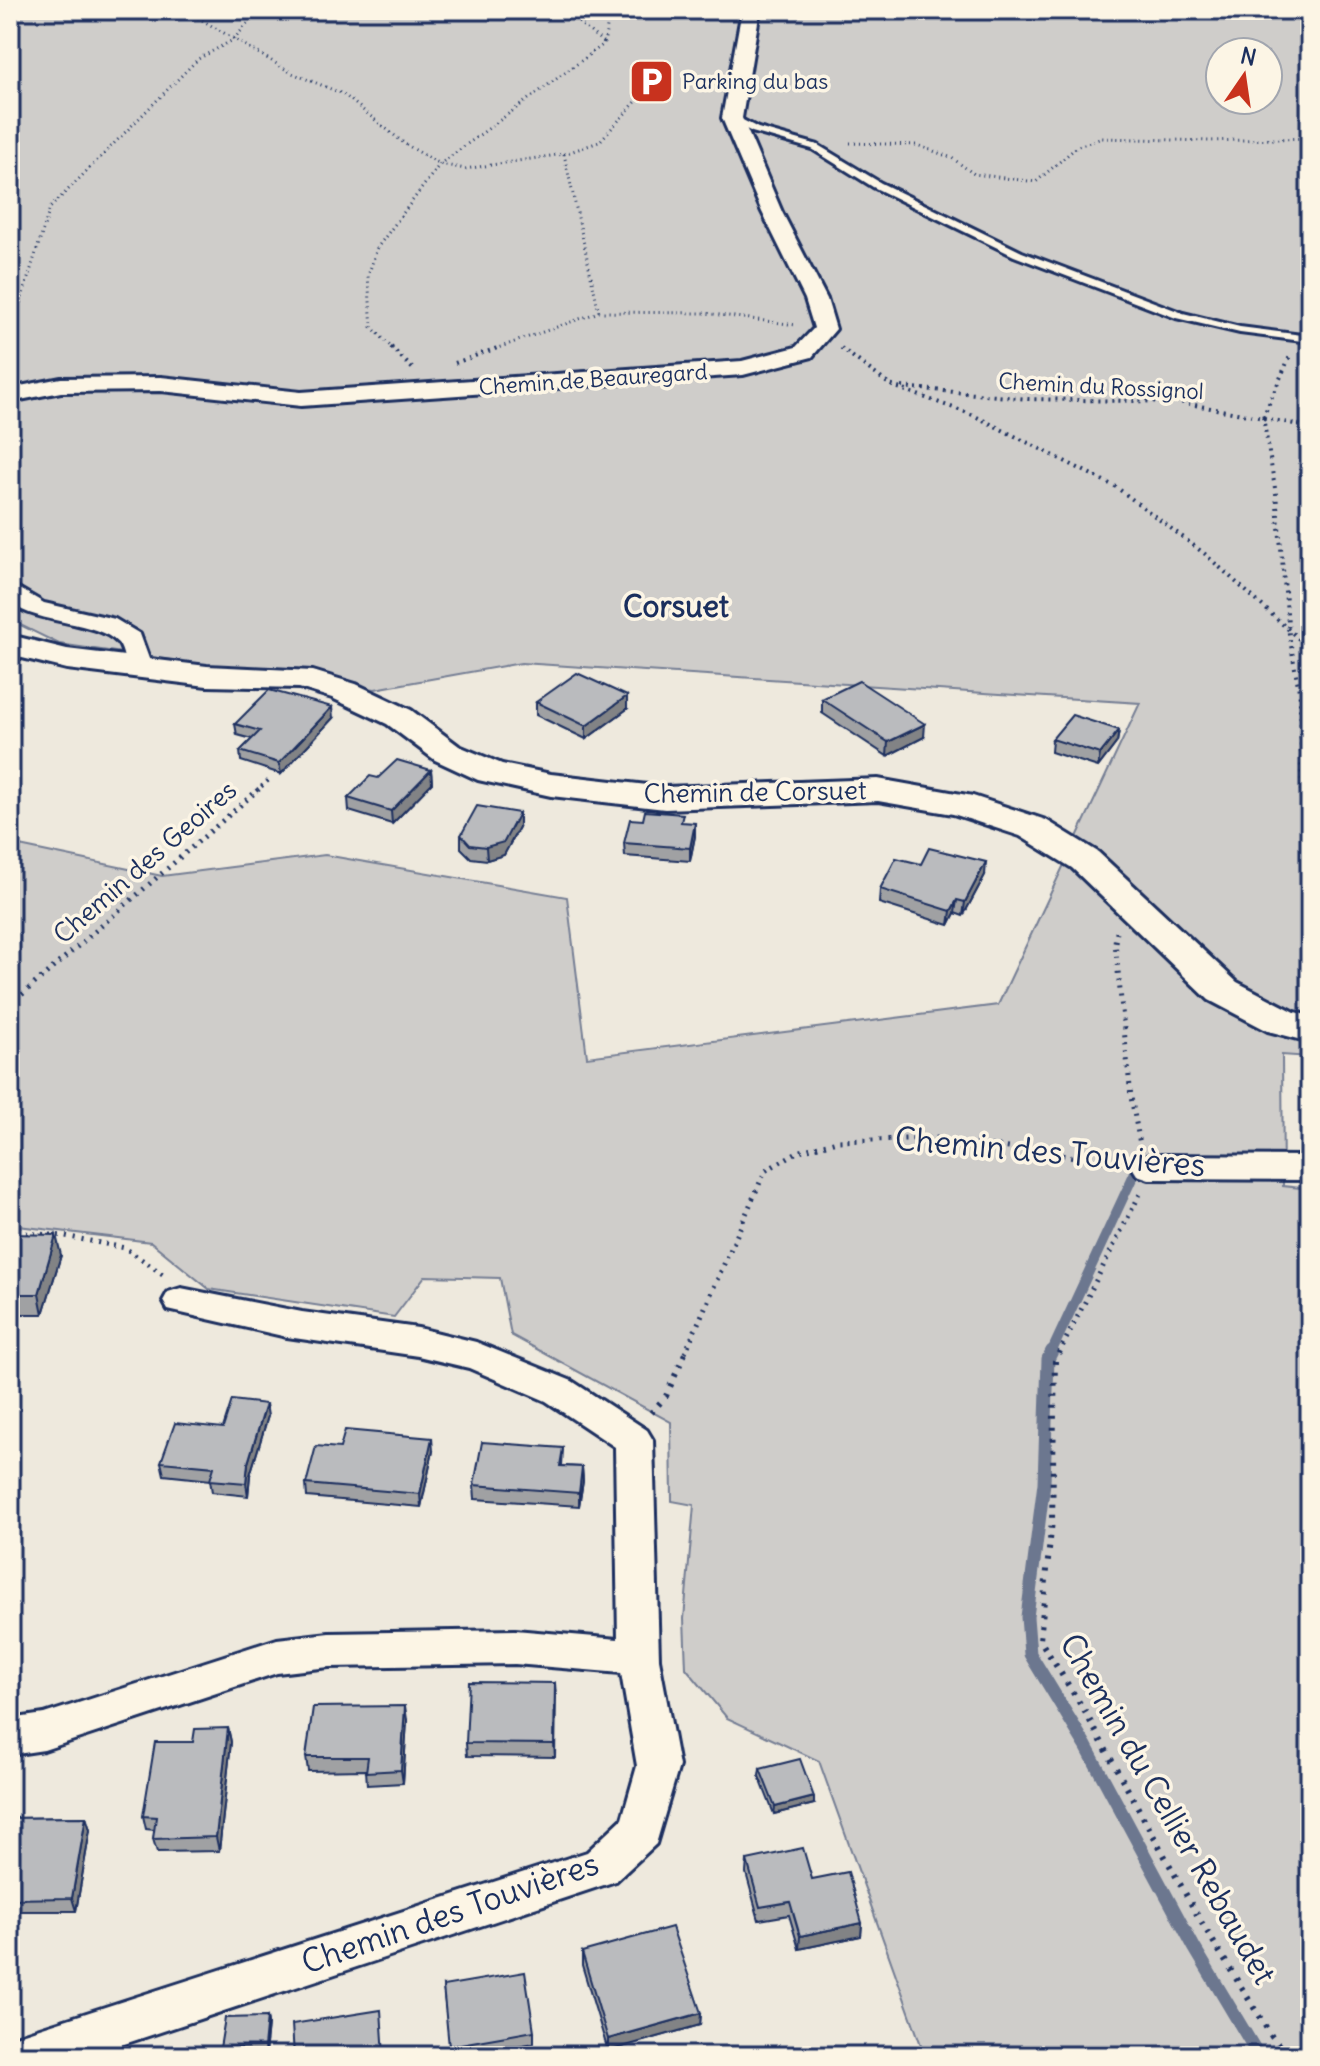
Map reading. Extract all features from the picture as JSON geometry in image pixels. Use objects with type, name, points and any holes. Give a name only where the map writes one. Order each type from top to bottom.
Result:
[{"type":"street","points":[[751,10],[732,118],[772,212],[816,299],[825,329]]},
{"type":"street","name":"Chemin de Beauregard","points":[[10,395],[61,385],[161,384],[301,399],[743,368],[804,352],[825,329]]},
{"type":"street","points":[[10,591],[35,609],[106,625],[131,640],[139,667]]},
{"type":"street","name":"Chemin de Corsuet","points":[[10,645],[67,659],[221,677],[301,678],[344,691],[399,717],[447,753],[491,772],[551,785],[665,798],[878,790],[960,804],[1033,828],[1085,860],[1223,991],[1282,1022],[1310,1029]]},
{"type":"street","name":"Chemin des Touvières","points":[[1149,1167],[1310,1168]]},
{"type":"street","points":[[181,1301],[303,1326],[420,1342],[469,1354],[531,1377],[598,1413],[634,1440]]},
{"type":"street","name":"Chemin des Touvières","points":[[21,2056],[601,1867],[641,1830],[658,1766],[639,1659],[634,1440]]},
{"type":"street","points":[[10,1737],[44,1732],[217,1673],[277,1656],[316,1651],[395,1646],[515,1647],[594,1652],[639,1659]]},
{"type":"lane","points":[[732,118],[755,130],[815,147],[877,185],[1033,260],[1180,316],[1240,330],[1304,338]]},
{"type":"path","points":[[185,10],[292,73],[343,94],[405,144],[440,164],[465,169],[564,154],[599,142],[655,81]]},
{"type":"path","points":[[10,336],[50,208],[198,59],[233,40],[260,10]]},
{"type":"path","points":[[563,10],[604,44]]},
{"type":"path","points":[[380,395],[419,375],[372,327],[368,276],[377,248],[440,164],[604,44],[610,10]]},
{"type":"path","points":[[794,141],[917,145],[952,158],[974,174],[1036,182],[1078,146],[1102,138],[1239,141],[1310,138]]},
{"type":"path","points":[[564,154],[599,312]]},
{"type":"path","points":[[449,365],[599,312],[705,313],[825,329],[844,351],[890,385],[973,415],[1116,487],[1205,554],[1310,649]]},
{"type":"path","points":[[1304,338],[1263,417],[1275,466],[1288,626],[1301,705],[1300,810],[1304,890],[1310,927]]},
{"type":"path","name":"Chemin du Rossignol","points":[[890,385],[1028,399],[1179,402],[1310,427]]},
{"type":"path","name":"Chemin des Geoires","points":[[10,1005],[269,780]]},
{"type":"path","points":[[1137,907],[1119,918],[1115,942],[1137,1137],[1149,1167]]},
{"type":"path","name":"Chemin des Touvières","points":[[634,1440],[647,1417],[666,1396],[765,1171],[779,1158],[840,1140],[914,1136],[1149,1167]]},
{"type":"path","name":"Chemin du Cellier Rebaudet","points":[[1149,1167],[1139,1200],[1055,1361],[1052,1520],[1040,1640],[1084,1710],[1200,1920],[1272,2037],[1288,2056]]},
{"type":"path","points":[[10,1232],[65,1236],[125,1248],[168,1278],[181,1301]]},
{"type":"shaded area","points":[[10,10],[1310,10],[1310,1057],[1282,1055],[1283,1186],[1310,1189],[1310,2056],[925,2056],[819,1761],[727,1718],[686,1668],[684,1619],[694,1505],[672,1501],[671,1422],[511,1335],[500,1278],[425,1276],[394,1317],[209,1289],[151,1242],[10,1225],[10,844],[162,876],[325,855],[567,897],[587,1057],[998,1005],[1140,703],[521,663],[375,689],[59,644],[10,620]]},
{"type":"building","points":[[577,673],[627,696],[586,726],[536,702]]},
{"type":"building","points":[[859,681],[925,724],[888,742],[822,699]]},
{"type":"building","points":[[269,690],[332,707],[279,763],[240,751],[260,731],[235,724]]},
{"type":"building","points":[[1072,715],[1119,730],[1100,754],[1052,739]]},
{"type":"building","points":[[397,760],[431,770],[391,811],[348,798],[370,776],[378,778]]},
{"type":"building","points":[[477,806],[519,813],[504,842],[486,847],[470,845],[461,835]]},
{"type":"building","points":[[645,811],[683,814],[681,822],[695,823],[690,848],[624,843],[630,819],[643,820]]},
{"type":"building","points":[[929,848],[986,862],[965,902],[957,900],[951,911],[880,889],[896,858],[921,864]]},
{"type":"building","points":[[10,1234],[56,1235],[39,1294],[10,1294]]},
{"type":"building","points":[[232,1400],[266,1404],[248,1463],[246,1483],[210,1480],[214,1467],[161,1462],[175,1423],[223,1428]]},
{"type":"building","points":[[345,1430],[432,1438],[420,1494],[306,1484],[316,1446],[340,1448]]},
{"type":"building","points":[[482,1442],[563,1448],[560,1466],[582,1467],[579,1493],[474,1485]]},
{"type":"building","points":[[469,1682],[555,1683],[554,1744],[466,1743]]},
{"type":"building","points":[[405,1706],[401,1770],[366,1772],[368,1757],[306,1757],[313,1707]]},
{"type":"building","points":[[228,1728],[216,1837],[153,1839],[156,1817],[143,1816],[155,1742],[193,1742],[195,1729]]},
{"type":"building","points":[[800,1759],[814,1797],[775,1807],[760,1769]]},
{"type":"building","points":[[86,1817],[72,1898],[10,1899],[10,1818]]},
{"type":"building","points":[[803,1848],[812,1879],[848,1872],[862,1923],[800,1936],[790,1902],[760,1907],[747,1860]]},
{"type":"building","points":[[672,1927],[701,2013],[608,2039],[582,1952]]},
{"type":"building","points":[[525,1972],[534,2031],[449,2046],[443,1986]]},
{"type":"building","points":[[381,2010],[384,2056],[294,2056],[292,2024]]},
{"type":"building","points":[[267,2017],[264,2047],[220,2048],[225,2018]]},
{"type":"waterway","points":[[1051,1353],[1136,1170]]},
{"type":"waterway","points":[[1051,1353],[1048,1359],[1044,1483],[1027,1617],[1030,1654],[1086,1746],[1194,1947],[1259,2056]]},
{"type":"place","name":"Parking du bas","points":[[651,81]]},
{"type":"district","name":"Corsuet","points":[[676,607]]}]
